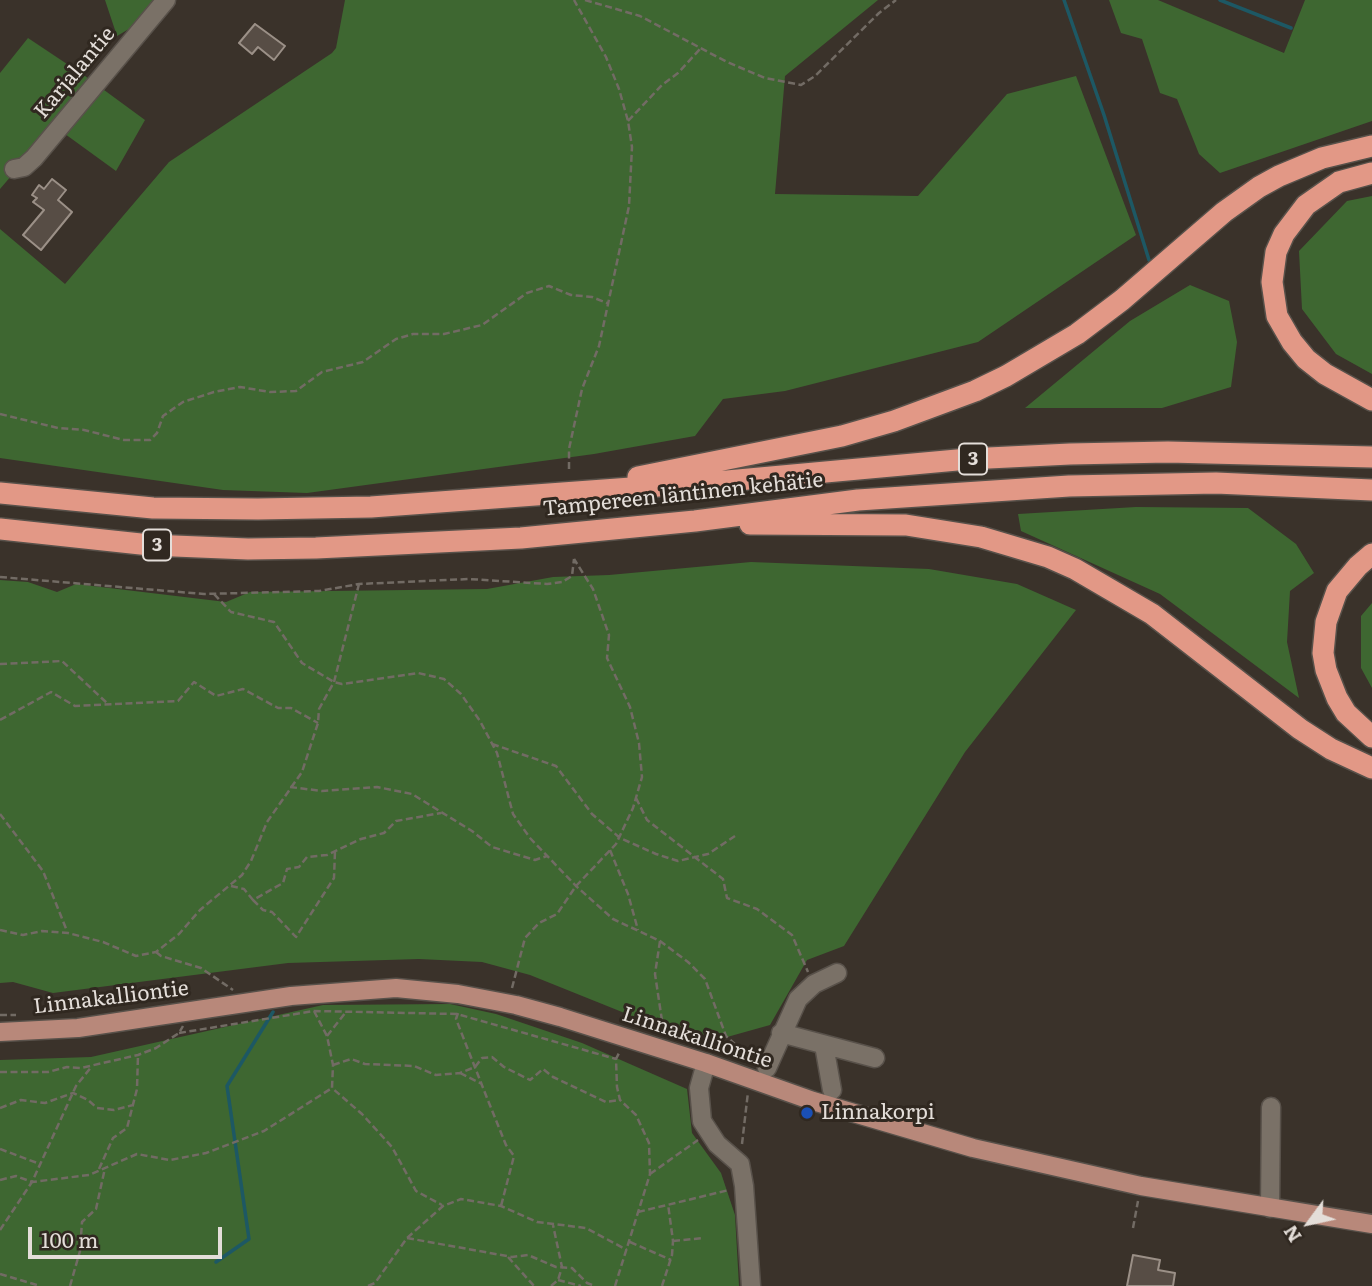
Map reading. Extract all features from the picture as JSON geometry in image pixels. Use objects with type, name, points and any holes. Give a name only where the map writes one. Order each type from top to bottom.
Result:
[{"type":"highway","points":[[576,492],[660,472],[842,436],[894,421],[975,391],[1077,334],[1122,300],[1224,212],[1259,187],[1322,158],[1372,146]]},
{"type":"highway","points":[[1372,173],[1339,182],[1306,205],[1284,234],[1276,252],[1272,282],[1277,316],[1292,342],[1306,359],[1325,374],[1372,400]]},
{"type":"highway","name":"Tampereen läntinen kehätie","points":[[0,493],[153,508],[258,509],[466,502],[968,459],[1070,454],[1168,452],[1372,457]]},
{"type":"highway","name":"Tampereen läntinen kehätie","points":[[0,529],[150,545],[316,548],[521,538],[695,521],[858,500],[1069,486],[1216,483],[1372,490]]},
{"type":"highway","points":[[695,521],[776,525],[906,525],[981,537],[1048,558],[1075,569],[1152,614],[1300,729],[1331,749],[1372,768]]},
{"type":"highway","points":[[1372,554],[1337,591],[1326,622],[1323,653],[1326,670],[1337,698],[1346,713],[1372,737]]},
{"type":"main road","name":"Linnakalliontie","points":[[0,1032],[78,1028],[291,996],[396,988],[458,994],[516,1005],[706,1063],[813,1101],[973,1147],[1116,1181],[1372,1224]]},
{"type":"street","name":"Karjalantie","points":[[14,169],[24,167],[34,158],[166,0]]},
{"type":"street","points":[[762,1066],[798,999],[814,984],[836,972]]},
{"type":"street","points":[[781,1033],[875,1058]]},
{"type":"street","points":[[824,1045],[832,1090]]},
{"type":"street","points":[[706,1063],[699,1088],[702,1121],[718,1144],[740,1164],[751,1286]]},
{"type":"street","points":[[1270,1208],[1271,1107]]},
{"type":"path","points":[[569,469],[569,449],[582,389],[599,346],[629,206],[632,148],[628,121],[606,57],[574,0]]},
{"type":"path","points":[[585,0],[640,16],[752,72],[787,84],[801,85],[815,76],[895,0]]},
{"type":"path","points":[[628,121],[701,48]]},
{"type":"path","points":[[0,414],[124,440],[150,440],[157,433],[163,416],[183,402],[240,387],[270,392],[296,391],[322,372],[363,362],[396,340],[413,334],[444,334],[482,325],[527,293],[549,286],[571,295],[607,303]]},
{"type":"path","points":[[0,577],[214,594],[319,591],[359,584],[469,579],[547,584],[562,582],[572,576],[574,559],[593,589],[609,635],[607,659],[630,707],[639,743],[642,777],[620,838],[576,886],[556,914],[539,923],[524,938],[512,988]]},
{"type":"path","points":[[0,930],[23,935],[42,930],[68,933],[103,942],[136,956],[156,952],[242,875],[251,861],[267,822],[302,772],[318,723],[319,709],[334,682],[359,584]]},
{"type":"path","points":[[214,594],[231,612],[275,622],[302,663],[334,682],[342,684],[418,673],[444,679],[461,694],[498,753],[513,814],[530,838],[576,886],[613,919],[660,941],[688,962],[705,979],[726,1036],[762,1066]]},
{"type":"path","points":[[0,664],[62,661],[108,704]]},
{"type":"path","points":[[0,720],[51,692],[75,706],[178,701],[194,681],[216,696],[243,689],[278,708],[290,708],[318,723]]},
{"type":"path","points":[[492,744],[556,766],[592,814],[620,838],[678,861],[709,854],[735,836]]},
{"type":"path","points":[[290,787],[322,790],[377,787],[412,794],[492,846],[535,860],[547,856]]},
{"type":"path","points":[[636,797],[647,820],[723,879],[727,898],[757,909],[792,936],[814,984]]},
{"type":"path","points":[[253,900],[283,883],[287,869],[299,867],[307,857],[327,855],[361,839],[384,833],[396,821],[441,813]]},
{"type":"path","points":[[0,814],[43,871],[68,933]]},
{"type":"path","points":[[610,850],[628,894],[638,930]]},
{"type":"path","points":[[230,886],[244,889],[263,910],[272,912],[296,937],[334,878],[335,851]]},
{"type":"path","points":[[660,941],[655,974],[665,1035]]},
{"type":"path","points":[[156,952],[160,956],[201,968],[234,991]]},
{"type":"path","points":[[458,994],[456,1019],[506,1145],[514,1156],[501,1206]]},
{"type":"path","points":[[179,1033],[191,1011]]},
{"type":"path","points":[[0,1072],[48,1072],[67,1067],[81,1068],[138,1055],[156,1048],[179,1033],[314,1011],[457,1014],[617,1059]]},
{"type":"path","points":[[314,1011],[327,1036],[333,1065],[332,1088]]},
{"type":"path","points":[[327,1036],[346,1012]]},
{"type":"path","points":[[615,1286],[650,1174],[649,1143],[636,1115],[621,1100],[617,1087],[617,1059],[627,1039]]},
{"type":"path","points":[[99,1171],[113,1138],[127,1128],[137,1089],[138,1055]]},
{"type":"path","points":[[333,1065],[351,1059],[365,1064],[414,1066],[436,1075],[460,1073],[475,1067],[482,1058],[492,1057],[530,1080],[543,1069],[553,1077],[607,1102],[621,1100]]},
{"type":"path","points":[[0,1230],[32,1182],[73,1093],[94,1064]]},
{"type":"path","points":[[460,1073],[482,1084]]},
{"type":"path","points":[[0,1180],[16,1176],[32,1182],[89,1175],[137,1154],[170,1160],[206,1153],[264,1130],[332,1088]]},
{"type":"path","points":[[332,1088],[362,1114],[392,1147],[416,1191],[443,1206]]},
{"type":"path","points":[[0,1108],[21,1100],[45,1103],[73,1093],[88,1100],[96,1108],[114,1110],[133,1105]]},
{"type":"path","points":[[740,1164],[748,1093]]},
{"type":"path","points":[[650,1174],[709,1132]]},
{"type":"path","points":[[0,1149],[40,1164]]},
{"type":"path","points":[[70,1286],[79,1251],[82,1222],[96,1209],[106,1168]]},
{"type":"path","points":[[638,1212],[730,1190]]},
{"type":"path","points":[[368,1286],[375,1283],[407,1238],[443,1206],[461,1199],[501,1206],[553,1226],[586,1228],[627,1250]]},
{"type":"path","points":[[662,1286],[671,1260],[673,1241],[668,1204]]},
{"type":"path","points":[[551,1286],[558,1280],[562,1268],[553,1226]]},
{"type":"path","points":[[407,1238],[507,1256],[528,1255],[562,1268],[572,1268],[587,1283],[595,1286]]},
{"type":"path","points":[[673,1241],[704,1238]]},
{"type":"path","points":[[630,1242],[671,1260]]},
{"type":"path","points":[[507,1256],[534,1286]]},
{"type":"path","points":[[0,1273],[40,1286]]},
{"type":"path","points":[[558,1280],[581,1286],[587,1283]]},
{"type":"green space","points":[[105,0],[155,0],[134,26],[117,36]]},
{"type":"green space","points":[[345,0],[878,0],[785,76],[775,194],[918,196],[1007,94],[1076,76],[1136,235],[978,342],[785,391],[723,399],[695,436],[594,454],[307,493],[223,490],[0,458],[0,229],[65,284],[169,162],[332,53],[336,48]]},
{"type":"green space","points":[[1109,0],[1158,0],[1284,53],[1305,0],[1372,0],[1372,121],[1220,173],[1199,154],[1177,99],[1160,93],[1142,39],[1121,33]]},
{"type":"green space","points":[[28,38],[145,120],[116,171],[54,126],[0,189],[0,73]]},
{"type":"green space","points":[[1372,196],[1372,374],[1336,354],[1302,309],[1299,251],[1347,201]]},
{"type":"green space","points":[[1190,285],[1229,301],[1237,342],[1231,387],[1162,408],[1025,408],[1130,321]]},
{"type":"green space","points":[[1136,507],[1248,508],[1296,544],[1314,573],[1290,591],[1287,642],[1299,698],[1160,594],[1021,531],[1018,514]]},
{"type":"green space","points":[[751,562],[929,569],[1017,584],[1076,610],[965,752],[844,946],[807,960],[770,1025],[720,1039],[637,1018],[530,975],[482,962],[419,959],[288,963],[53,993],[13,982],[0,983],[0,580],[28,582],[57,592],[76,584],[226,602],[250,592],[487,589],[553,577],[609,575]]},
{"type":"green space","points":[[1372,603],[1372,688],[1361,668],[1361,616]]},
{"type":"green space","points":[[450,1004],[496,1014],[582,1043],[687,1089],[692,1133],[721,1173],[735,1215],[739,1286],[0,1286],[0,1060],[91,1057],[323,1005]]},
{"type":"building","points":[[255,24],[285,46],[274,60],[258,47],[252,54],[239,43]]},
{"type":"building","points":[[52,179],[66,190],[58,200],[72,212],[41,250],[23,235],[44,210],[33,202],[37,198],[32,195],[39,185],[44,189]]},
{"type":"building","points":[[1133,1255],[1160,1260],[1158,1270],[1175,1273],[1173,1286],[1127,1286]]},
{"type":"waterway","points":[[1064,0],[1104,115],[1149,260]]},
{"type":"waterway","points":[[1220,0],[1291,28]]},
{"type":"waterway","points":[[216,1262],[249,1239],[227,1086],[273,1012]]},
{"type":"place","name":"Linnakorpi","points":[[807,1113]]}]
